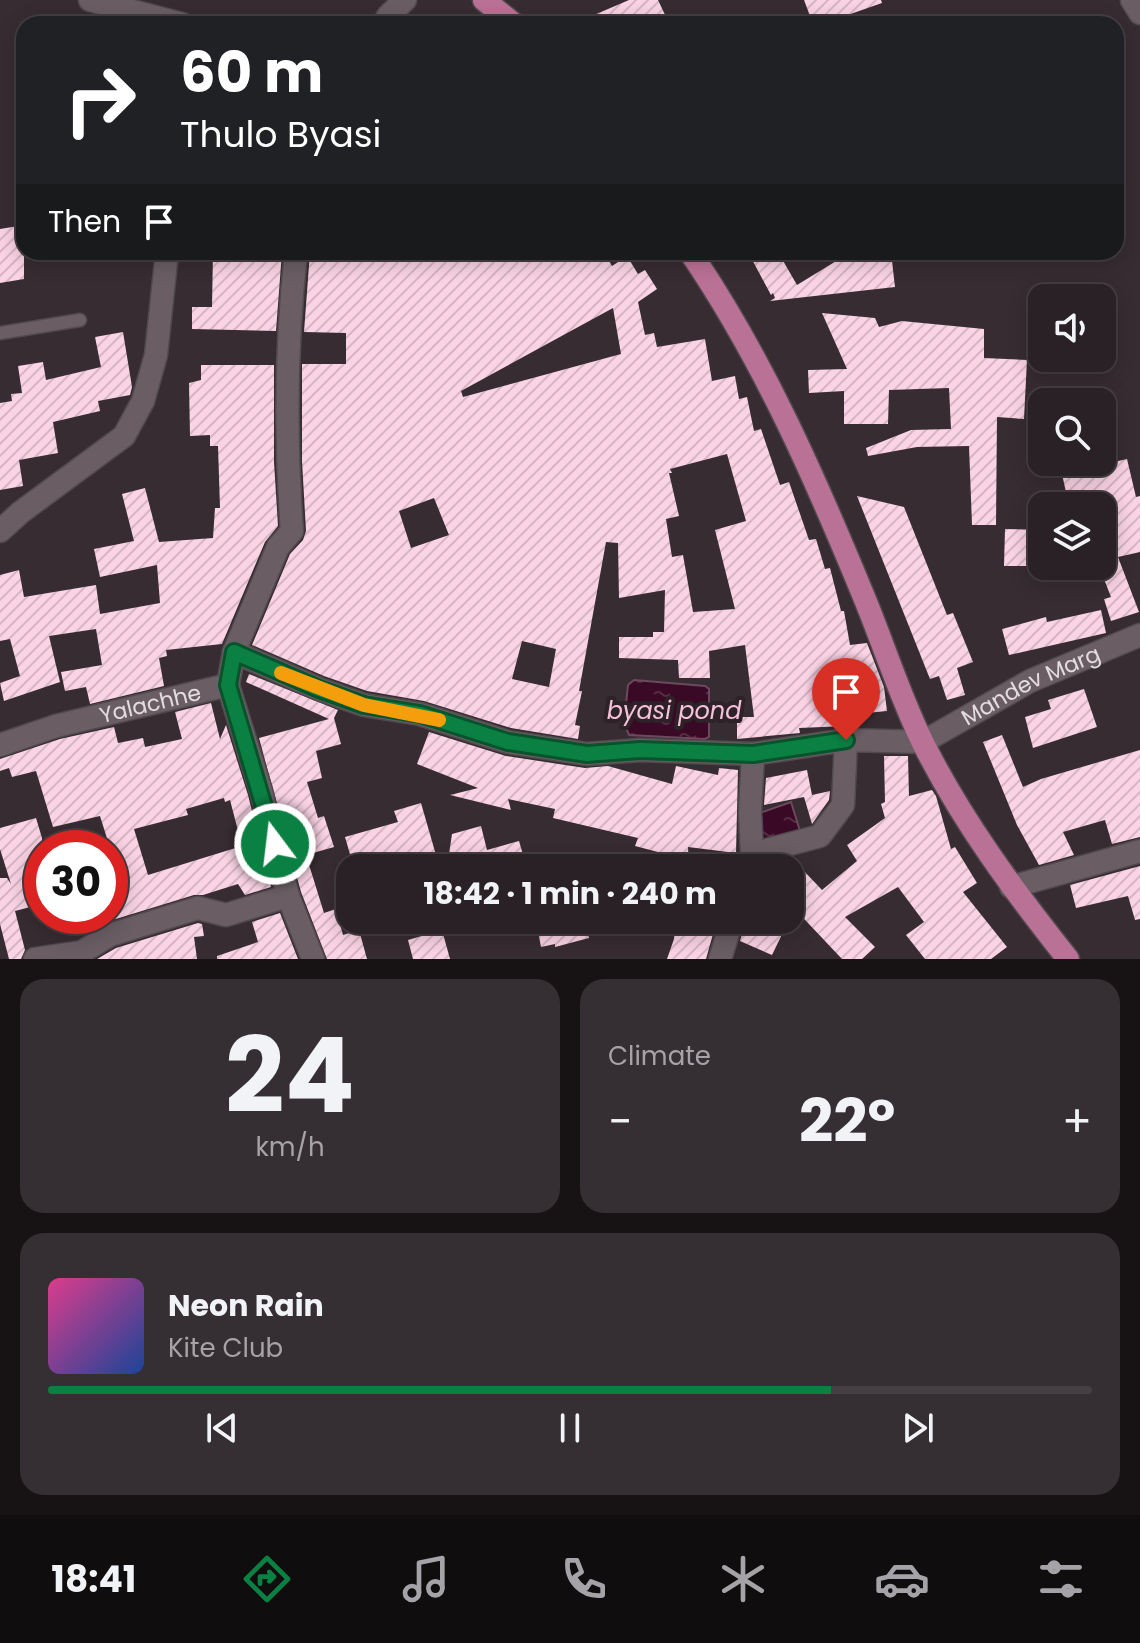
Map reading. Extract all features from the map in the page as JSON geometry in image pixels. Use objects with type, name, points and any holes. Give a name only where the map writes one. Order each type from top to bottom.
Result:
[{"type":"main road","points":[[484,0],[504,16]]},
{"type":"main road","points":[[695,260],[746,342],[787,422],[923,742],[965,816],[1011,887],[1068,959]]},
{"type":"street","points":[[90,0],[151,16]]},
{"type":"street","points":[[388,16],[405,0]]},
{"type":"street","points":[[1132,0],[1140,13]]},
{"type":"street","points":[[0,531],[124,436],[143,401],[156,355],[166,260]]},
{"type":"street","points":[[228,685],[234,652],[278,547],[292,531],[288,417],[296,260]]},
{"type":"street","name":"Mandev Marg","points":[[923,742],[1030,681],[1140,635]]},
{"type":"street","points":[[234,652],[364,705],[420,714],[508,742],[587,754],[640,750],[753,754],[846,740],[923,742]]},
{"type":"street","name":"Yalachhe","points":[[0,745],[56,726],[228,685],[261,791],[288,896],[313,959]]},
{"type":"street","points":[[770,854],[820,836],[843,805],[846,740]]},
{"type":"street","points":[[750,854],[753,754]]},
{"type":"street","points":[[1011,887],[1140,851]]},
{"type":"street","points":[[35,959],[82,952],[110,935],[198,908],[226,915],[288,896]]},
{"type":"street","points":[[720,959],[728,934]]},
{"type":"lane","points":[[0,333],[80,320]]},
{"type":"water","name":"byasi pond","points":[[634,680],[705,686],[709,689],[709,737],[629,735],[624,723],[628,685]]},
{"type":"water","points":[[791,802],[800,831],[764,843],[754,815]]},
{"type":"building","points":[[629,0],[658,0],[666,16],[592,16]]},
{"type":"building","points":[[804,0],[881,0],[882,3],[845,16],[810,16]]},
{"type":"building","points":[[16,226],[16,260],[24,260],[24,279],[0,283],[0,229]]},
{"type":"building","points":[[213,260],[281,260],[276,331],[192,329],[192,307],[212,307]]},
{"type":"building","points":[[309,260],[609,260],[612,266],[621,260],[629,260],[638,274],[645,270],[657,289],[638,302],[645,335],[654,333],[657,347],[705,339],[712,381],[735,376],[739,399],[747,397],[754,431],[761,429],[780,485],[789,482],[809,540],[816,539],[825,569],[830,568],[841,611],[844,611],[850,645],[867,643],[884,687],[887,711],[846,715],[846,726],[799,728],[800,733],[737,739],[737,717],[754,717],[745,645],[709,651],[710,678],[679,678],[678,660],[619,658],[619,637],[653,637],[653,632],[664,632],[665,590],[619,598],[618,543],[606,542],[579,691],[582,691],[575,725],[580,726],[578,739],[511,728],[424,701],[367,691],[252,645],[290,554],[303,540],[306,531],[302,364],[346,364],[346,333],[304,332]],"holes":[[[613,308],[621,354],[463,397],[461,391]],[[727,454],[746,521],[715,530],[735,609],[693,612],[683,555],[672,557],[666,519],[679,516],[669,473],[672,473],[670,469]],[[434,498],[449,535],[411,548],[399,511]],[[522,641],[556,649],[549,687],[512,679]]]},
{"type":"building","points":[[752,260],[783,260],[797,285],[838,260],[892,260],[895,287],[770,301],[775,298],[773,293],[771,295]]},
{"type":"building","points":[[822,313],[875,318],[879,327],[902,321],[984,329],[984,358],[1027,360],[1024,419],[997,417],[996,525],[972,525],[969,446],[917,447],[868,456],[866,448],[911,430],[951,429],[949,388],[889,390],[888,424],[844,424],[844,391],[809,393],[808,370],[847,369]]},
{"type":"building","points":[[123,332],[132,387],[130,395],[98,401],[100,411],[53,422],[58,453],[19,460],[23,486],[0,490],[0,403],[12,401],[11,394],[22,393],[18,366],[43,362],[46,380],[101,367],[95,337]]},
{"type":"building","points":[[201,365],[274,365],[274,462],[278,526],[265,542],[222,644],[166,650],[167,656],[159,658],[164,686],[90,704],[86,687],[65,691],[61,672],[102,665],[96,629],[49,636],[60,682],[4,701],[0,683],[20,676],[10,639],[0,641],[0,575],[19,570],[24,597],[96,585],[100,614],[160,603],[157,565],[100,577],[94,549],[134,541],[122,494],[145,488],[159,542],[213,538],[215,508],[220,508],[218,446],[210,446],[210,435],[190,436],[189,383],[201,380]]},
{"type":"building","points":[[1127,459],[1136,497],[1140,496],[1140,552],[1118,557],[1139,612],[1111,621],[1104,599],[1111,597],[1104,580],[1116,580],[1116,492],[1066,492],[1062,476],[1116,476],[1116,462]]},
{"type":"building","points":[[857,496],[904,507],[947,615],[953,613],[973,662],[957,668],[965,695],[947,700],[939,676],[930,679]]},
{"type":"building","points":[[1005,529],[1028,530],[1028,566],[1004,566]]},
{"type":"building","points":[[1101,610],[1106,633],[1009,655],[1002,629],[1046,617],[1047,622]]},
{"type":"building","points":[[249,674],[338,710],[334,718],[341,744],[316,751],[322,778],[307,782],[318,818],[324,816],[334,847],[306,855],[324,913],[336,909],[336,934],[360,934],[367,959],[327,959],[301,892],[259,738],[329,719],[246,682]]},
{"type":"building","points":[[1084,689],[1097,727],[1033,748],[1025,717],[1051,709],[1048,700]]},
{"type":"building","points":[[211,703],[220,739],[226,725],[248,795],[271,887],[245,895],[238,884],[128,915],[128,830],[104,830],[100,816],[53,827],[36,771],[12,777],[9,768],[0,771],[0,759],[60,739],[114,727],[118,743],[143,738],[145,747],[182,739],[175,712]],"holes":[[[224,798],[225,802],[230,800],[242,846],[148,875],[134,829],[188,815],[186,809]]]},
{"type":"building","points":[[429,732],[506,756],[585,768],[608,766],[672,784],[676,766],[718,775],[719,768],[738,770],[736,853],[688,847],[688,854],[658,854],[635,846],[638,838],[553,818],[555,809],[508,799],[511,810],[450,795],[478,788],[417,764]]},
{"type":"building","points":[[1002,735],[1023,787],[1140,750],[1140,837],[1112,844],[1105,820],[1063,832],[1074,855],[1039,865],[1017,825],[983,742]]},
{"type":"building","points":[[884,756],[908,756],[909,796],[932,790],[936,796],[951,849],[955,847],[977,883],[963,892],[1007,947],[991,959],[925,959],[906,935],[924,922],[898,887],[845,917],[875,947],[862,959],[842,959],[804,919],[804,871],[822,890],[857,861],[847,845],[885,818],[881,804],[885,802]]},
{"type":"building","points":[[807,770],[812,795],[830,791],[829,800],[812,824],[804,797],[764,805],[766,778]]},
{"type":"building","points":[[421,803],[436,854],[350,854],[345,837],[398,822],[394,811]]},
{"type":"building","points":[[36,818],[40,830],[24,830],[24,909],[15,911],[25,950],[21,959],[9,959],[0,924],[0,878],[7,878],[11,884],[0,849],[0,828]]},
{"type":"building","points":[[481,826],[487,850],[519,841],[523,854],[449,854],[452,834]]},
{"type":"building","points":[[1140,866],[1140,919],[1135,920],[1128,896],[1076,908],[1070,885]]},
{"type":"building","points":[[280,913],[298,959],[217,959],[217,956],[258,942],[252,922]]},
{"type":"building","points":[[202,924],[204,936],[194,937],[197,959],[97,959],[116,948]]},
{"type":"building","points":[[428,934],[443,934],[450,959],[413,959],[408,940]]},
{"type":"building","points":[[539,934],[588,934],[589,938],[555,947],[555,944],[541,947]]},
{"type":"building","points":[[675,934],[713,934],[706,959],[667,959]]},
{"type":"building","points":[[742,934],[782,934],[772,955],[740,941]]},
{"type":"slow traffic","points":[[281,673],[364,705],[439,720]]},
{"type":"route","points":[[275,844],[228,685],[234,652],[364,705],[420,714],[508,742],[587,754],[640,750],[753,754],[846,740]]}]
